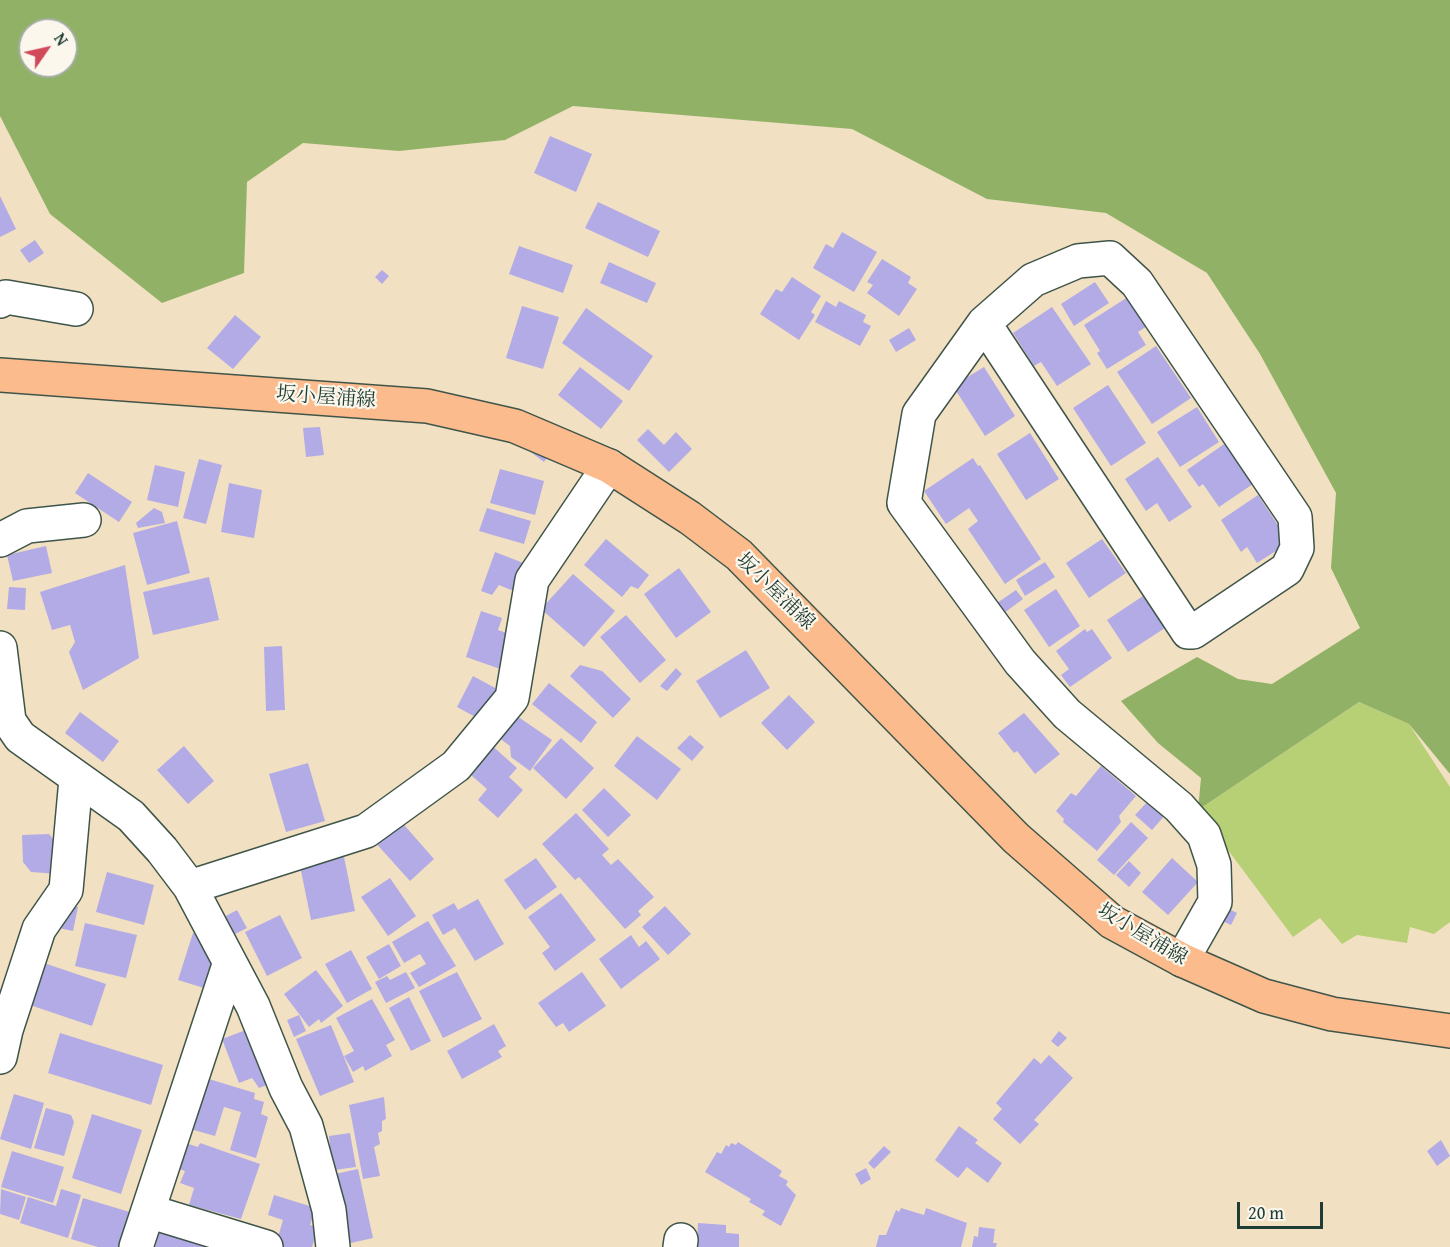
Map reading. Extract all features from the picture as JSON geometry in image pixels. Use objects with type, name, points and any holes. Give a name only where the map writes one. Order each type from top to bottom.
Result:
[{"type":"main road","name":"坂小屋浦線","points":[[0,375],[427,406],[515,426],[609,466],[690,518],[738,555],[1016,838],[1112,922],[1182,960],[1248,991],[1332,1014],[1450,1031]]},
{"type":"street","points":[[984,323],[1188,632],[1193,632],[1287,569],[1298,548],[1295,517],[1137,283],[1110,258],[1078,261],[1033,280],[984,323],[919,414],[904,503],[1020,662],[1067,714],[1179,807],[1204,835],[1214,865],[1215,902],[1182,960]]},
{"type":"street","points":[[0,301],[6,297],[76,309]]},
{"type":"street","points":[[190,887],[366,831],[456,766],[512,698],[532,580],[609,466]]},
{"type":"street","points":[[0,540],[27,526],[84,520]]},
{"type":"street","points":[[0,648],[9,721],[20,737],[131,816],[162,850],[190,887],[229,965],[254,1006],[286,1088],[306,1126],[329,1210],[333,1247]]},
{"type":"street","points":[[0,1057],[6,1030],[39,929],[66,890],[76,779]]},
{"type":"street","points":[[136,1247],[229,965]]},
{"type":"street","points":[[148,1211],[266,1247]]},
{"type":"green space","points":[[0,0],[1450,0],[1450,774],[1409,724],[1359,702],[1198,810],[1201,778],[1158,743],[1121,701],[1197,657],[1238,679],[1272,684],[1360,628],[1331,568],[1336,493],[1260,354],[1207,273],[1106,213],[987,199],[852,129],[573,106],[505,140],[399,151],[303,143],[247,182],[244,273],[162,303],[50,214],[0,116]]},
{"type":"green space","points":[[1359,702],[1409,724],[1450,787],[1450,922],[1434,934],[1410,927],[1407,943],[1357,935],[1342,944],[1320,918],[1293,937],[1198,810]]},
{"type":"building","points":[[550,136],[592,154],[576,192],[534,173]]},
{"type":"building","points":[[0,196],[16,229],[0,237]]},
{"type":"building","points":[[598,202],[660,231],[648,257],[585,228]]},
{"type":"building","points":[[842,232],[877,252],[854,292],[813,268],[826,244],[833,248]]},
{"type":"building","points":[[35,240],[44,253],[29,263],[20,250]]},
{"type":"building","points":[[519,246],[573,265],[563,293],[509,274]]},
{"type":"building","points":[[882,259],[911,277],[908,283],[917,289],[899,316],[867,293],[873,285],[867,282]]},
{"type":"building","points":[[609,262],[656,283],[647,303],[600,283]]},
{"type":"building","points":[[382,270],[389,276],[382,284],[375,277]]},
{"type":"building","points":[[792,277],[821,296],[811,312],[815,315],[799,340],[760,314],[776,289],[782,292]]},
{"type":"building","points":[[1095,282],[1109,303],[1074,326],[1061,304]]},
{"type":"building","points":[[1128,297],[1147,326],[1138,332],[1146,345],[1107,369],[1097,353],[1100,351],[1084,325]]},
{"type":"building","points":[[826,301],[836,307],[839,301],[866,315],[863,322],[871,326],[860,346],[815,322]]},
{"type":"building","points":[[522,306],[559,317],[543,369],[506,358]]},
{"type":"building","points":[[1052,307],[1091,364],[1057,386],[1041,362],[1034,366],[1013,333]]},
{"type":"building","points":[[586,308],[653,356],[629,391],[562,343]]},
{"type":"building","points":[[235,315],[261,337],[233,369],[207,348]]},
{"type":"building","points":[[909,328],[916,340],[896,352],[889,340]]},
{"type":"building","points":[[1156,346],[1191,398],[1152,424],[1117,372]]},
{"type":"building","points":[[580,367],[623,401],[601,429],[558,395]]},
{"type":"building","points":[[984,367],[1015,416],[985,436],[953,386]]},
{"type":"building","points":[[1108,385],[1146,443],[1111,466],[1073,408]]},
{"type":"building","points":[[1197,407],[1219,442],[1180,467],[1157,432]]},
{"type":"building","points":[[320,427],[324,455],[306,457],[303,428]]},
{"type":"building","points":[[648,429],[664,445],[676,432],[692,449],[669,472],[637,440]]},
{"type":"building","points":[[1030,433],[1059,479],[1026,500],[997,454]]},
{"type":"building","points":[[1227,442],[1256,482],[1219,507],[1203,484],[1199,487],[1187,470]]},
{"type":"building","points":[[533,443],[549,454],[544,462],[528,450]]},
{"type":"building","points":[[1158,457],[1192,507],[1169,522],[1157,503],[1146,511],[1125,479]]},
{"type":"building","points":[[973,458],[978,466],[980,465],[1041,559],[1005,584],[968,529],[978,521],[969,508],[946,524],[924,491]]},
{"type":"building","points":[[199,459],[222,465],[206,524],[183,518]]},
{"type":"building","points":[[155,465],[185,472],[178,507],[147,500]]},
{"type":"building","points":[[500,469],[544,481],[535,515],[490,503]]},
{"type":"building","points":[[88,473],[132,502],[119,522],[75,493]]},
{"type":"building","points":[[229,483],[262,490],[254,538],[221,532]]},
{"type":"building","points":[[1258,495],[1285,536],[1278,541],[1282,547],[1257,563],[1247,547],[1241,552],[1221,520]]},
{"type":"building","points":[[154,508],[162,512],[165,523],[138,528],[136,523]]},
{"type":"building","points":[[487,508],[531,521],[524,544],[479,531]]},
{"type":"building","points":[[177,521],[190,573],[147,585],[133,533]]},
{"type":"building","points":[[606,539],[649,575],[638,589],[631,586],[622,597],[584,565]]},
{"type":"building","points":[[1102,539],[1126,573],[1089,598],[1066,563]]},
{"type":"building","points":[[46,546],[52,573],[13,581],[7,555]]},
{"type":"building","points":[[495,552],[526,564],[516,592],[499,585],[492,595],[481,591]]},
{"type":"building","points":[[1045,562],[1055,577],[1025,596],[1016,580]]},
{"type":"building","points":[[125,565],[139,658],[83,690],[69,652],[75,642],[70,625],[52,630],[40,592]]},
{"type":"building","points":[[679,568],[711,612],[676,638],[644,594]]},
{"type":"building","points":[[573,574],[615,611],[584,647],[541,609]]},
{"type":"building","points":[[209,577],[219,620],[153,635],[143,592]]},
{"type":"building","points":[[9,587],[26,588],[25,610],[7,609]]},
{"type":"building","points":[[1056,589],[1080,626],[1049,647],[1024,610]]},
{"type":"building","points":[[1016,590],[1023,599],[1004,613],[997,603]]},
{"type":"building","points":[[1143,596],[1165,628],[1128,652],[1107,620]]},
{"type":"building","points":[[481,611],[502,618],[498,630],[515,636],[503,670],[466,657]]},
{"type":"building","points":[[626,615],[666,660],[640,683],[600,637]]},
{"type":"building","points":[[1085,629],[1087,632],[1092,629],[1112,658],[1070,687],[1061,675],[1069,669],[1056,651]]},
{"type":"building","points":[[282,646],[285,710],[266,711],[264,647]]},
{"type":"building","points":[[746,650],[770,688],[720,718],[696,681]]},
{"type":"building","points":[[580,665],[602,671],[631,699],[613,718],[570,676]]},
{"type":"building","points":[[676,668],[682,674],[667,691],[660,686]]},
{"type":"building","points":[[473,676],[497,689],[481,720],[457,707]]},
{"type":"building","points":[[549,683],[597,722],[581,743],[532,704]]},
{"type":"building","points":[[789,695],[815,722],[787,750],[761,723]]},
{"type":"building","points":[[80,712],[119,741],[103,762],[65,733]]},
{"type":"building","points":[[511,712],[552,740],[530,771],[511,757],[510,746],[495,735]]},
{"type":"building","points":[[1024,713],[1060,754],[1035,774],[1017,751],[1014,753],[998,733]]},
{"type":"building","points":[[690,735],[704,747],[692,761],[677,748]]},
{"type":"building","points":[[637,736],[681,769],[657,800],[614,766]]},
{"type":"building","points":[[561,738],[594,768],[566,799],[533,768]]},
{"type":"building","points":[[488,742],[517,768],[509,777],[523,790],[498,818],[478,800],[487,789],[464,769]]},
{"type":"building","points":[[184,746],[214,781],[188,804],[157,770]]},
{"type":"building","points":[[308,763],[325,821],[286,832],[269,774]]},
{"type":"building","points":[[1101,766],[1136,796],[1119,816],[1121,822],[1097,851],[1063,822],[1064,819],[1056,811],[1071,793],[1076,796]]},
{"type":"building","points":[[604,788],[631,815],[608,837],[582,810]]},
{"type":"building","points":[[1149,800],[1166,814],[1152,830],[1135,815]]},
{"type":"building","points":[[576,813],[609,849],[602,855],[611,865],[618,859],[654,897],[638,911],[641,915],[625,929],[579,877],[575,880],[542,844]]},
{"type":"building","points":[[398,818],[434,859],[410,881],[373,840]]},
{"type":"building","points":[[1131,822],[1148,838],[1114,875],[1097,860]]},
{"type":"building","points":[[49,834],[61,849],[59,874],[31,872],[23,862],[22,835]]},
{"type":"building","points":[[343,852],[355,911],[311,920],[299,861]]},
{"type":"building","points":[[536,858],[557,887],[525,910],[504,880]]},
{"type":"building","points":[[1172,858],[1198,882],[1168,915],[1142,892]]},
{"type":"building","points":[[1129,861],[1141,873],[1129,887],[1116,875]]},
{"type":"building","points":[[107,872],[154,885],[144,925],[96,912]]},
{"type":"building","points":[[390,878],[416,916],[388,936],[361,897]]},
{"type":"building","points":[[561,893],[596,940],[555,971],[542,953],[550,947],[528,917]]},
{"type":"building","points":[[478,899],[504,944],[475,961],[455,928],[443,935],[432,915],[454,903],[458,910]]},
{"type":"building","points":[[63,905],[78,907],[73,931],[59,928]]},
{"type":"building","points":[[665,906],[691,934],[668,955],[642,927]]},
{"type":"building","points":[[1225,907],[1237,913],[1231,925],[1220,920]]},
{"type":"building","points":[[237,910],[247,928],[233,935],[224,917]]},
{"type":"building","points":[[280,915],[302,958],[267,976],[245,932]]},
{"type":"building","points":[[428,921],[456,966],[419,987],[410,973],[426,964],[420,954],[404,963],[392,942]]},
{"type":"building","points":[[85,923],[137,935],[126,978],[75,966]]},
{"type":"building","points":[[193,933],[208,937],[219,952],[207,989],[178,980]]},
{"type":"building","points":[[631,935],[639,947],[646,941],[660,959],[621,989],[599,959]]},
{"type":"building","points":[[389,944],[401,966],[379,979],[366,957]]},
{"type":"building","points":[[351,950],[372,989],[347,1003],[325,964]]},
{"type":"building","points":[[44,963],[106,984],[92,1026],[30,1005]]},
{"type":"building","points":[[316,970],[343,1006],[321,1023],[319,1019],[309,1027],[284,994]]},
{"type":"building","points":[[406,972],[415,988],[386,1003],[375,982],[387,976],[390,980]]},
{"type":"building","points":[[457,972],[482,1019],[443,1038],[419,991]]},
{"type":"building","points":[[582,972],[606,1006],[569,1032],[563,1023],[556,1027],[538,1003]]},
{"type":"building","points":[[409,997],[431,1041],[411,1051],[389,1008]]},
{"type":"building","points":[[372,999],[395,1040],[386,1045],[392,1056],[365,1071],[363,1066],[353,1072],[344,1056],[354,1051],[336,1018]]},
{"type":"building","points":[[299,1015],[306,1031],[294,1037],[287,1020]]},
{"type":"building","points":[[494,1024],[506,1046],[498,1051],[502,1057],[462,1079],[447,1051]]},
{"type":"building","points":[[331,1025],[354,1082],[320,1096],[296,1039]]},
{"type":"building","points":[[254,1027],[275,1082],[259,1088],[252,1078],[239,1083],[222,1039]]},
{"type":"building","points":[[1059,1031],[1067,1038],[1058,1047],[1051,1041]]},
{"type":"building","points":[[60,1033],[163,1065],[151,1105],[48,1073]]},
{"type":"building","points":[[1049,1055],[1073,1078],[1034,1120],[1039,1124],[1020,1144],[993,1119],[1002,1109],[996,1103],[1034,1058],[1041,1064]]},
{"type":"building","points":[[199,1076],[255,1093],[254,1099],[264,1102],[261,1114],[268,1117],[256,1158],[230,1150],[241,1112],[224,1107],[215,1136],[183,1127]]},
{"type":"building","points":[[14,1094],[44,1103],[31,1149],[0,1139]]},
{"type":"building","points":[[384,1097],[386,1119],[382,1121],[382,1131],[378,1133],[380,1144],[374,1147],[380,1176],[363,1179],[349,1105]]},
{"type":"building","points":[[46,1108],[71,1115],[74,1122],[64,1156],[34,1148]]},
{"type":"building","points":[[92,1114],[142,1130],[121,1194],[72,1178]]},
{"type":"building","points":[[959,1126],[978,1140],[975,1143],[1002,1163],[988,1183],[967,1167],[958,1178],[935,1160]]},
{"type":"building","points":[[350,1133],[356,1167],[327,1171],[324,1147],[330,1146],[329,1136]]},
{"type":"building","points":[[1441,1140],[1450,1156],[1437,1166],[1427,1151]]},
{"type":"building","points":[[179,1141],[198,1147],[200,1143],[260,1164],[241,1219],[189,1205],[194,1188],[180,1183],[185,1171],[170,1166]]},
{"type":"building","points":[[738,1142],[782,1171],[779,1176],[788,1181],[786,1185],[796,1195],[781,1226],[762,1215],[765,1211],[749,1202],[751,1199],[705,1172],[717,1152],[721,1154],[726,1145],[729,1147],[731,1143],[736,1145]]},
{"type":"building","points":[[884,1146],[891,1152],[874,1169],[868,1163]]},
{"type":"building","points":[[12,1151],[64,1167],[53,1203],[1,1187]]},
{"type":"building","points":[[866,1168],[871,1179],[861,1185],[855,1174]]},
{"type":"building","points":[[358,1169],[373,1238],[342,1245],[326,1176]]},
{"type":"building","points":[[1,1189],[26,1197],[19,1220],[0,1214]]},
{"type":"building","points":[[61,1189],[81,1195],[68,1238],[20,1223],[28,1197],[56,1206]]},
{"type":"building","points":[[274,1195],[316,1208],[310,1225],[318,1228],[312,1247],[275,1247],[283,1220],[268,1215]]},
{"type":"building","points":[[83,1198],[133,1213],[123,1247],[98,1247],[71,1239]]},
{"type":"building","points":[[901,1208],[924,1215],[926,1208],[967,1223],[961,1247],[876,1247],[879,1235],[886,1235],[896,1210],[899,1212]]},
{"type":"building","points":[[162,1223],[216,1247],[155,1247]]},
{"type":"building","points":[[698,1223],[726,1225],[726,1233],[739,1234],[739,1247],[697,1247]]},
{"type":"building","points":[[979,1227],[995,1229],[993,1243],[997,1243],[996,1247],[972,1247],[974,1236],[978,1237]]}]
